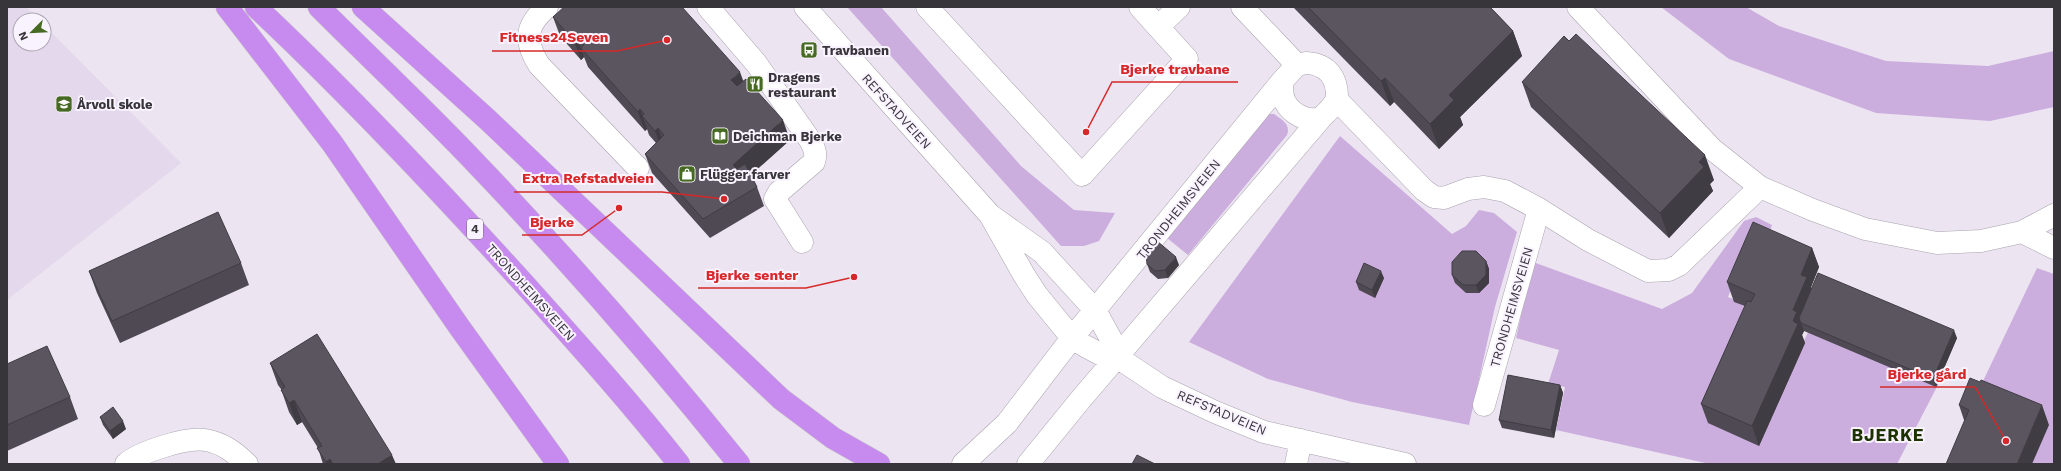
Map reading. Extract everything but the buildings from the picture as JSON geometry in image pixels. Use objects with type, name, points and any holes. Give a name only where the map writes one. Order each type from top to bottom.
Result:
[{"type":"highway","points":[[226,7],[332,143],[460,328],[558,464]]},
{"type":"highway","name":"TRONDHEIMSVEIEN","points":[[256,7],[323,70],[475,230],[568,333],[679,464]]},
{"type":"highway","points":[[319,7],[467,154],[591,288],[698,413],[739,464]]},
{"type":"highway","points":[[363,7],[488,120],[781,399],[832,438],[861,456],[879,464]]},
{"type":"street","points":[[547,7],[532,24],[528,38],[531,52],[539,65],[638,168]]},
{"type":"street","points":[[708,7],[760,68],[806,133],[815,150],[816,156],[814,162],[779,192],[775,199],[802,242]]},
{"type":"street","name":"REFSTADVEIEN","points":[[805,7],[990,215],[1024,275],[1051,314],[1072,338],[1104,356],[1117,357],[1162,386],[1215,412],[1264,432],[1301,440],[1374,461],[1405,464]]},
{"type":"street","points":[[927,7],[1082,175],[1187,59],[1140,7]]},
{"type":"street","points":[[1158,27],[1179,7]]},
{"type":"street","points":[[1242,7],[1290,73]]},
{"type":"street","points":[[1578,7],[1712,149],[1760,186],[1813,210],[1865,229],[1937,243],[1981,241],[2022,232],[2054,215]]},
{"type":"street","points":[[1028,464],[1039,448],[1337,100],[1338,91],[1329,71],[1321,65],[1306,63],[1290,73],[1282,96],[1292,110],[1306,119],[1321,118]]},
{"type":"street","name":"TRONDHEIMSVEIEN","points":[[1072,338],[1290,73]]},
{"type":"street","points":[[1337,100],[1424,190],[1434,197],[1444,198],[1468,189],[1484,186],[1505,192],[1539,209],[1588,240],[1648,271],[1669,270],[1679,265],[1760,186]]},
{"type":"street","name":"TRONDHEIMSVEIEN","points":[[1484,405],[1539,209]]},
{"type":"street","name":"REFSTADVEIEN","points":[[990,215],[1042,252],[1095,310],[1112,340],[1117,357]]},
{"type":"street","points":[[2022,232],[2054,248]]},
{"type":"street","points":[[963,464],[1007,423],[1072,338]]},
{"type":"street","points":[[126,464],[134,457],[166,445],[204,440],[231,449],[247,464]]},
{"type":"street","points":[[1296,464],[1301,440]]},
{"type":"shaded area","name":"Årvoll skole","points":[[7,7],[26,7],[31,12],[12,12],[12,52],[52,52],[52,33],[181,163],[7,300]]},
{"type":"shaded area","points":[[847,7],[881,7],[1021,166],[1074,210],[1115,213],[1099,241],[1084,246],[1061,246]]},
{"type":"shaded area","points":[[1661,7],[1746,7],[1779,26],[1886,61],[1988,66],[2054,51],[2054,107],[1990,121],[1876,113],[1729,59]]},
{"type":"shaded area","points":[[1269,114],[1274,114],[1283,120],[1288,128],[1287,135],[1188,255],[1167,238]]},
{"type":"shaded area","points":[[1340,136],[1452,234],[1466,226],[1479,210],[1494,213],[1517,232],[1495,307],[1469,425],[1352,402],[1268,379],[1189,342]]},
{"type":"shaded area","points":[[1756,217],[1772,225],[1769,233],[1755,228],[1728,297],[1757,309],[1758,436],[1811,326],[1941,379],[1897,464],[1710,464],[1556,430],[1565,387],[1548,384],[1559,350],[1516,338],[1533,262],[1662,309],[1692,293],[1744,221]]},
{"type":"shaded area","points":[[2037,268],[2054,274],[2054,464],[2032,464],[1973,402]]},
{"type":"place","name":"Fitness24Seven","points":[[667,40]]},
{"type":"place","name":"Travbanen","points":[[809,50]]},
{"type":"place","name":"Dragens restaurant","points":[[755,84]]},
{"type":"place","name":"Årvoll skole","points":[[64,104]]},
{"type":"place","name":"Bjerke travbane","points":[[1086,132]]},
{"type":"place","name":"Deichman Bjerke","points":[[720,136]]},
{"type":"place","name":"Flügger farver","points":[[687,174]]},
{"type":"place","name":"Extra Refstadveien","points":[[724,199]]},
{"type":"place","name":"Bjerke","points":[[619,208]]},
{"type":"place","name":"Bjerke senter","points":[[854,277]]},
{"type":"place","name":"Bjerke gård","points":[[2006,441]]},
{"type":"district","name":"BJERKE","points":[[1888,435]]}]
